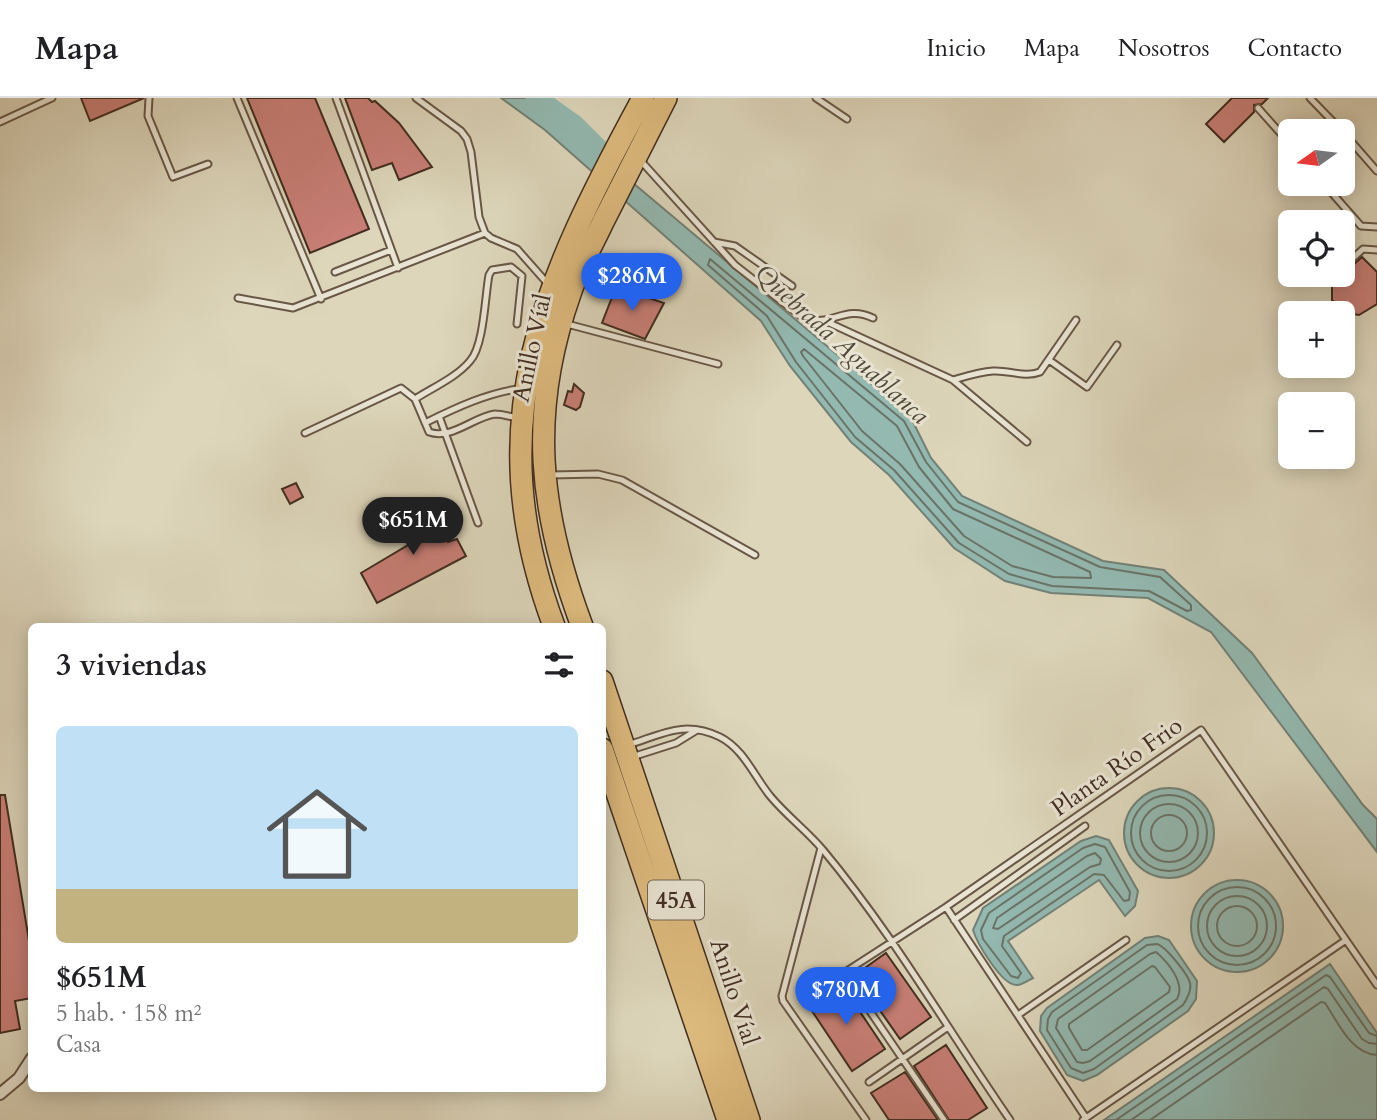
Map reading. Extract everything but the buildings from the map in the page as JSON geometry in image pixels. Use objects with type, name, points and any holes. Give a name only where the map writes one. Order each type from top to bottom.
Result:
[{"type":"highway","name":"Anillo Víal","points":[[553,623],[528,541],[521,481],[521,419],[525,387],[535,336],[551,286],[583,214],[643,98]]},
{"type":"highway","name":"Anillo Víal","points":[[581,623],[557,552],[544,476],[546,398],[561,322],[582,262],[666,98]]},
{"type":"highway","name":"Anillo Víal","points":[[606,692],[749,1120]]},
{"type":"highway","name":"Anillo Víal","points":[[606,761],[728,1120]]},
{"type":"street","points":[[0,1094],[19,1078],[28,1064]]},
{"type":"lane","points":[[0,122],[51,98]]},
{"type":"lane","points":[[149,98],[148,116],[173,177],[208,164]]},
{"type":"lane","points":[[237,98],[321,299]]},
{"type":"lane","points":[[336,98],[398,268]]},
{"type":"lane","points":[[415,98],[461,131],[467,139],[485,233],[517,249],[551,286]]},
{"type":"lane","points":[[816,98],[846,119]]},
{"type":"lane","points":[[1310,98],[1330,119]]},
{"type":"lane","points":[[1258,107],[1278,130]]},
{"type":"lane","points":[[1355,146],[1377,171]]},
{"type":"lane","points":[[635,159],[735,265],[803,318],[814,322],[825,321],[860,312],[873,318]]},
{"type":"lane","points":[[1335,196],[1361,226],[1377,227]]},
{"type":"lane","points":[[238,298],[293,308],[485,233]]},
{"type":"lane","points":[[714,242],[735,246],[792,286]]},
{"type":"lane","points":[[1355,255],[1363,249],[1377,250]]},
{"type":"lane","points":[[335,272],[391,250]]},
{"type":"lane","points":[[415,399],[463,368],[472,359],[477,348],[489,275],[498,268],[512,267],[522,276],[517,324]]},
{"type":"lane","points":[[953,380],[980,372],[997,371],[1030,376],[1040,372],[1076,320]]},
{"type":"lane","points":[[825,321],[953,380],[1027,442]]},
{"type":"lane","points":[[561,322],[718,363]]},
{"type":"lane","points":[[1049,360],[1087,387],[1117,345]]},
{"type":"lane","points":[[425,423],[471,400],[502,390],[525,387]]},
{"type":"lane","points":[[305,433],[401,388],[415,399],[429,432],[436,434],[445,434],[496,414],[521,419]]},
{"type":"lane","points":[[439,416],[478,523]]},
{"type":"lane","points":[[544,476],[598,474],[622,480],[755,555]]},
{"type":"lane","points":[[627,752],[678,728],[721,737],[735,748],[773,799],[821,848],[890,942],[1010,1120]]},
{"type":"lane","points":[[627,752],[676,743],[696,730]]},
{"type":"lane","name":"Planta Río Frio","points":[[808,996],[946,906],[1201,730],[1377,985]]},
{"type":"lane","points":[[954,920],[1085,826]]},
{"type":"lane","points":[[821,848],[782,996],[866,1120]]},
{"type":"lane","points":[[946,906],[1084,1119],[1346,940]]},
{"type":"lane","points":[[1017,1015],[1126,940]]},
{"type":"lane","points":[[844,973],[944,1120]]},
{"type":"lane","points":[[869,1082],[948,1027]]},
{"type":"water","points":[[501,98],[532,98],[910,416],[931,458],[962,496],[1103,561],[1164,570],[1252,653],[1363,805],[1377,819],[1377,852],[1211,632],[1148,598],[1051,593],[1005,581],[954,548],[889,475],[851,442],[790,366],[761,321],[545,130]]},
{"type":"water","points":[[1169,788],[1186,792],[1201,801],[1210,816],[1214,833],[1210,850],[1201,865],[1186,874],[1169,878],[1152,874],[1137,865],[1128,850],[1124,833],[1128,816],[1137,801],[1152,792]]},
{"type":"water","points":[[1096,836],[1109,840],[1138,891],[1135,906],[1125,916],[1099,880],[1008,941],[1033,978],[1019,985],[1004,979],[991,963],[973,930],[983,908],[1081,841]]},
{"type":"water","points":[[1237,880],[1255,883],[1270,893],[1280,908],[1283,926],[1280,944],[1270,959],[1255,969],[1237,972],[1219,969],[1204,959],[1194,944],[1191,926],[1194,908],[1204,893],[1219,883]]},
{"type":"water","points":[[1158,936],[1169,940],[1197,981],[1196,999],[1188,1011],[1097,1075],[1083,1081],[1067,1075],[1040,1031],[1041,1016],[1047,1008],[1145,938]]},
{"type":"water","points":[[1330,964],[1377,1033],[1377,1120],[1104,1120]]},
{"type":"waterway","name":"Quebrada Aguablanca","points":[[536,98],[574,125],[622,173]]}]
